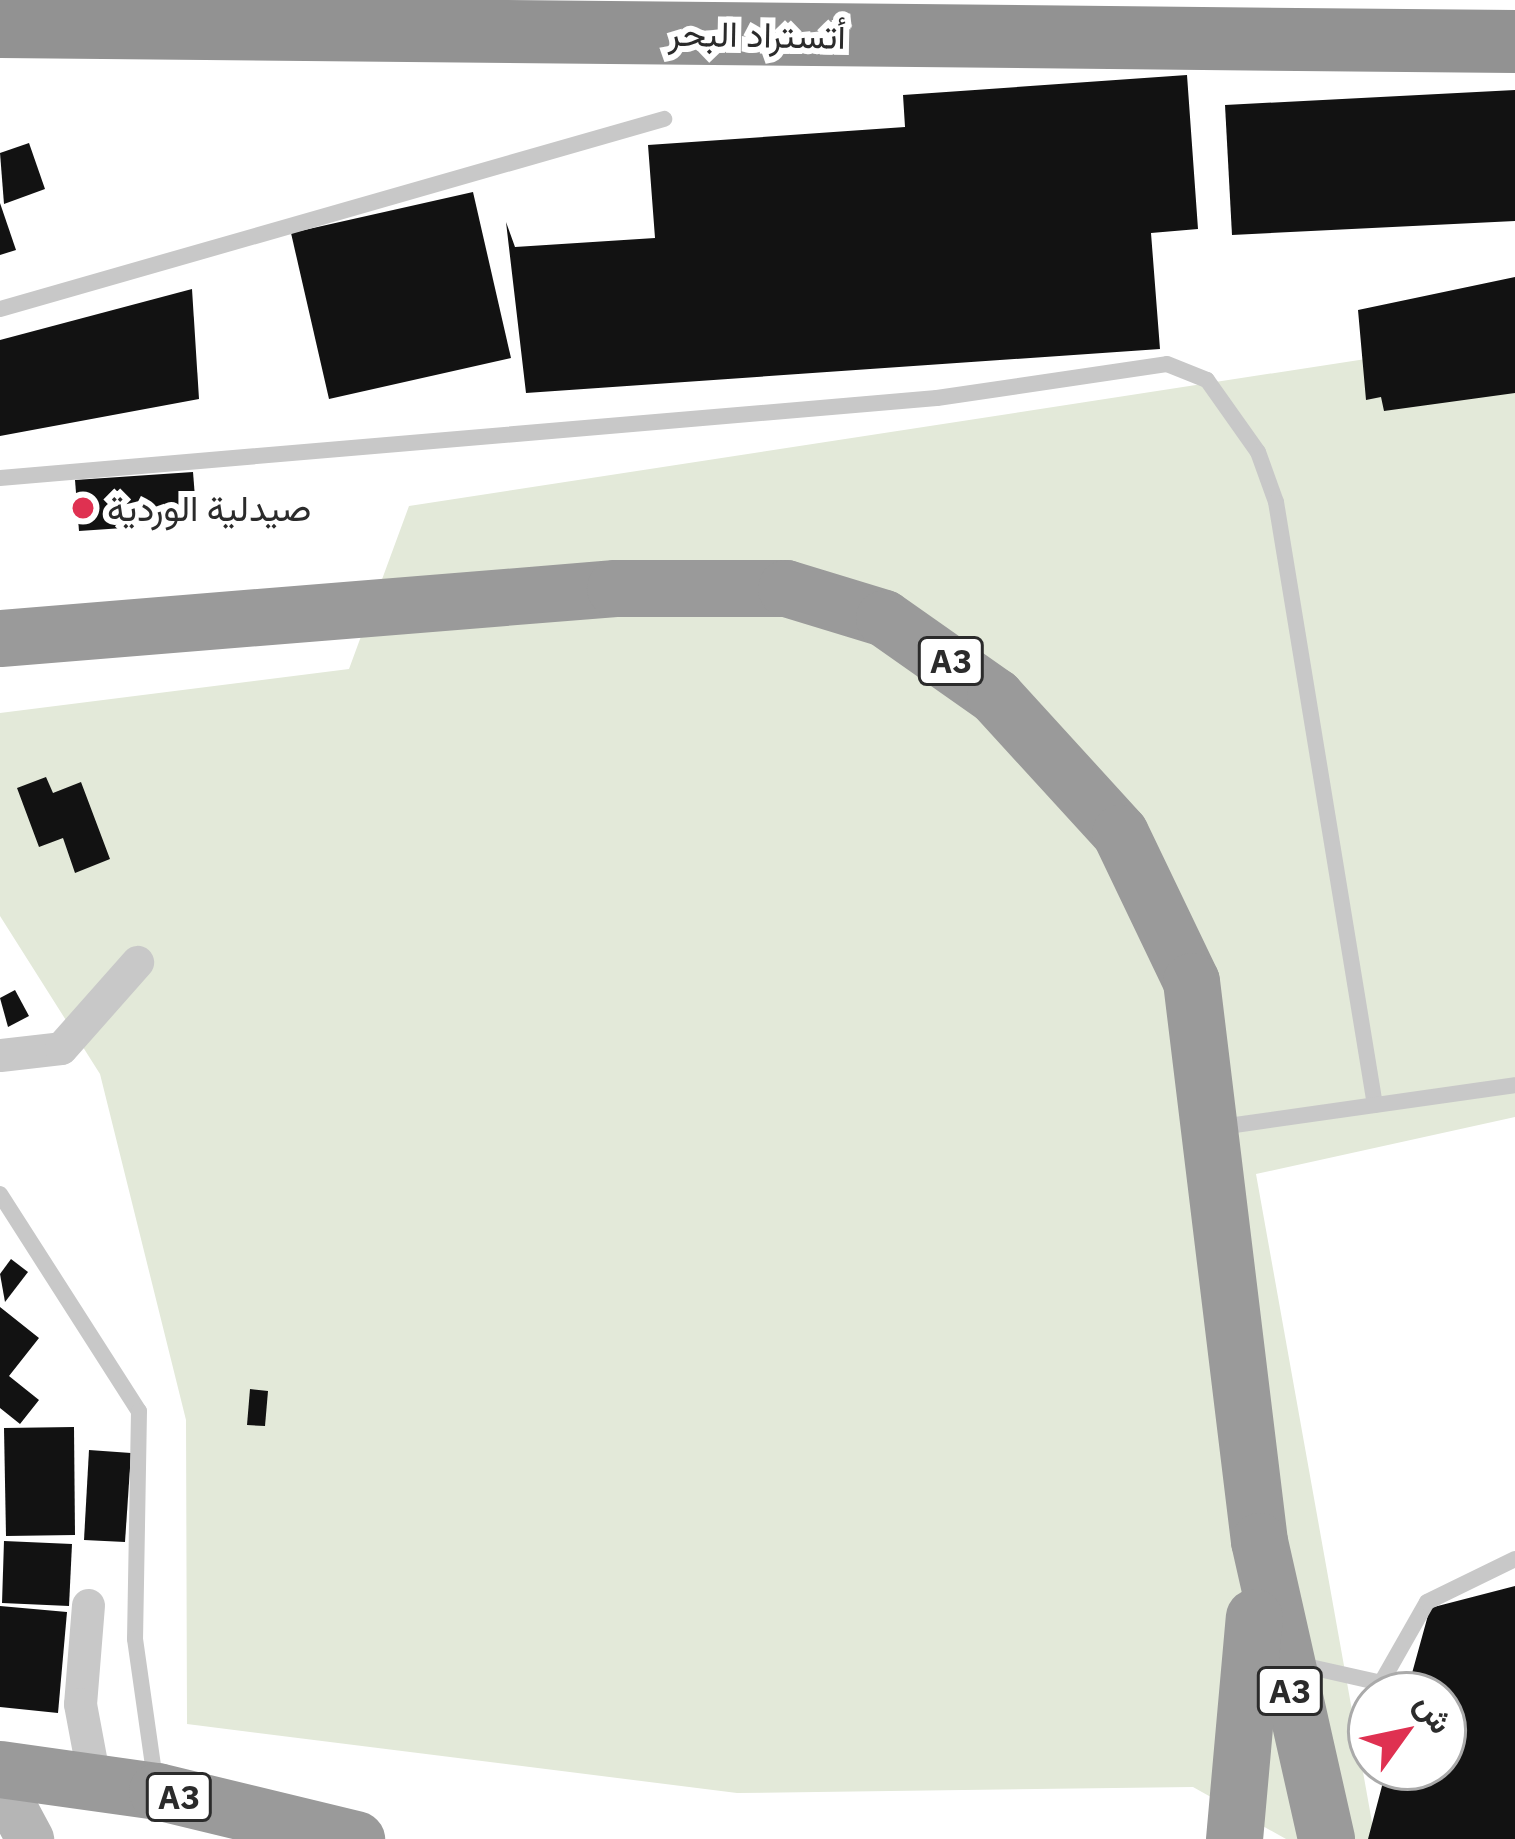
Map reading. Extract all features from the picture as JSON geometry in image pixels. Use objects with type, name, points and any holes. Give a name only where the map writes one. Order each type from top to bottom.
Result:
[{"type":"highway","name":"أتستراد البحر","points":[[0,26],[1515,41]]},
{"type":"highway","name":"A3","points":[[0,638],[615,589],[786,588],[844,600],[995,696],[1120,833],[1191,981],[1214,1128],[1259,1541],[1326,1839]]},
{"type":"highway","points":[[1234,1839],[1259,1541]]},
{"type":"highway","name":"A3","points":[[0,1769],[157,1791],[324,1837]]},
{"type":"main road","points":[[0,1783],[30,1839]]},
{"type":"street","points":[[0,1055],[61,1048],[136,962]]},
{"type":"street","points":[[88,1605],[80,1703],[95,1784]]},
{"type":"lane","points":[[0,309],[664,119]]},
{"type":"lane","points":[[0,478],[937,398],[1167,364],[1208,380],[1258,452],[1276,502],[1375,1106]]},
{"type":"lane","points":[[1214,1128],[1515,1085]]},
{"type":"lane","points":[[3,1206],[139,1411],[135,1639],[157,1791]]},
{"type":"lane","points":[[1283,1658],[1382,1683],[1427,1602],[1515,1559]]},
{"type":"green space","points":[[1515,336],[1515,1117],[1256,1174],[1347,1683],[1347,1791],[1366,1791],[1375,1839],[1286,1839],[1193,1787],[737,1793],[187,1724],[186,1420],[100,1074],[0,916],[0,713],[349,669],[409,506]]},
{"type":"building","points":[[1187,75],[1198,229],[1151,233],[1160,349],[526,393],[506,222],[515,247],[655,238],[648,145],[905,127],[903,95]]},
{"type":"building","points":[[1515,90],[1515,221],[1232,235],[1225,105]]},
{"type":"building","points":[[29,143],[45,189],[4,204],[0,153]]},
{"type":"building","points":[[473,192],[511,358],[329,399],[291,233]]},
{"type":"building","points":[[0,203],[16,250],[0,255]]},
{"type":"building","points":[[1515,277],[1515,393],[1384,411],[1381,397],[1366,400],[1358,310]]},
{"type":"building","points":[[192,289],[199,399],[0,436],[0,340]]},
{"type":"building","points":[[193,472],[197,523],[79,531],[75,480]]},
{"type":"building","points":[[46,777],[53,793],[81,782],[110,859],[75,873],[63,838],[39,847],[17,788]]},
{"type":"building","points":[[15,990],[29,1016],[8,1027],[0,998]]},
{"type":"building","points":[[11,1259],[28,1272],[5,1302],[0,1274]]},
{"type":"building","points":[[0,1307],[39,1338],[9,1376],[39,1400],[20,1424],[0,1408]]},
{"type":"building","points":[[250,1389],[268,1391],[265,1426],[247,1425]]},
{"type":"building","points":[[74,1427],[75,1535],[6,1536],[4,1428]]},
{"type":"building","points":[[89,1450],[131,1453],[125,1542],[84,1540]]},
{"type":"building","points":[[4,1541],[72,1544],[69,1606],[2,1603]]},
{"type":"building","points":[[1515,1586],[1515,1839],[1368,1839],[1381,1791],[1467,1791],[1467,1671],[1413,1671],[1430,1608]]},
{"type":"building","points":[[0,1606],[67,1612],[58,1713],[0,1707]]},
{"type":"place","name":"صيدلية الوردية","points":[[83,508]]}]
